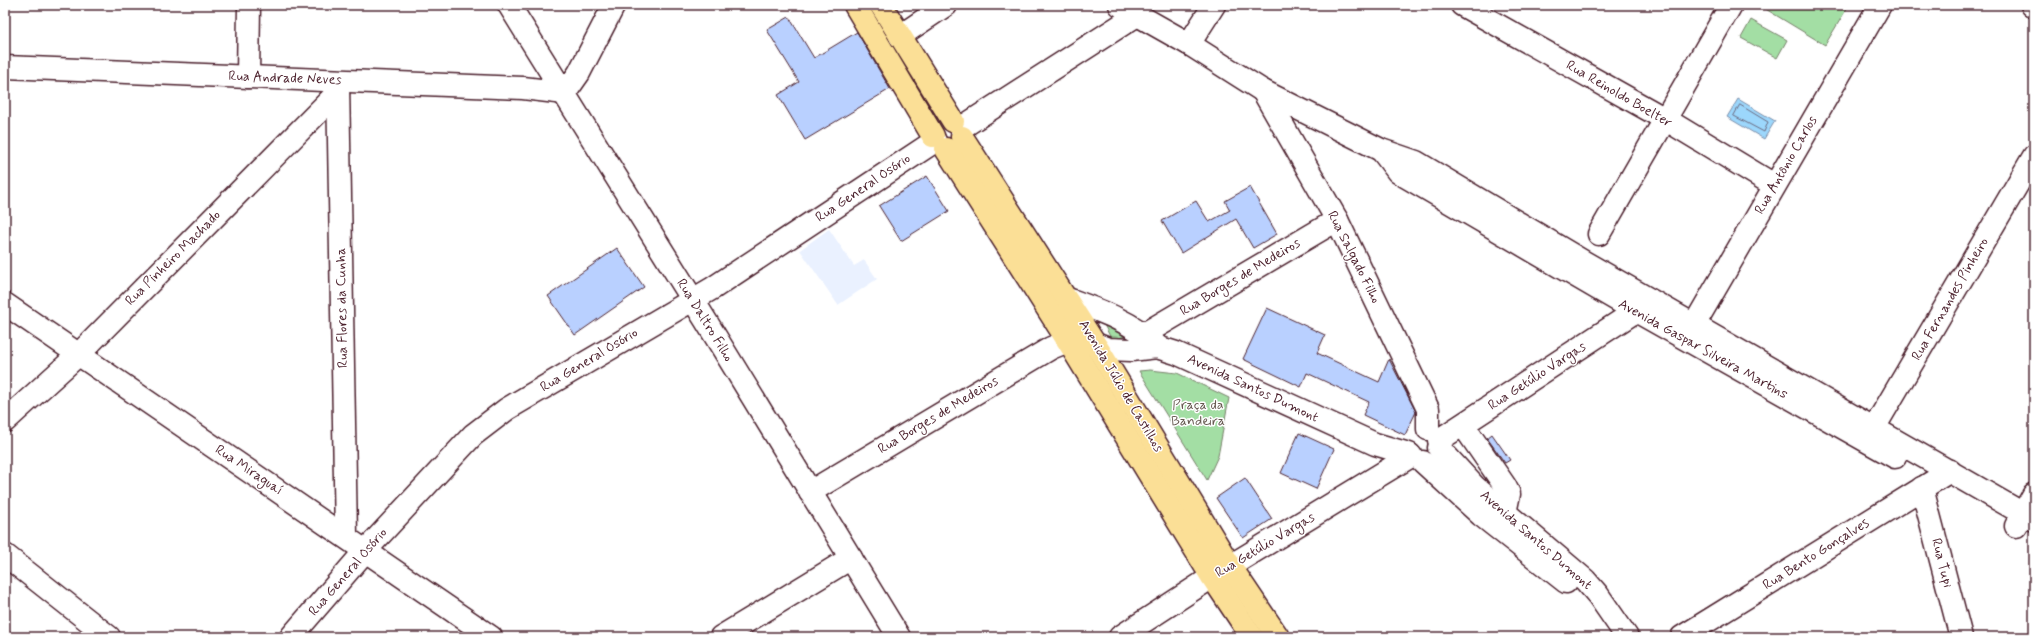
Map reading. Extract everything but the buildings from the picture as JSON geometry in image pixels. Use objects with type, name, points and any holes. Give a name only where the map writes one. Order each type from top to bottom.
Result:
[{"type":"main road","name":"Avenida Júlio de Castilhos","points":[[855,5],[881,48],[948,135],[1068,299],[1221,572],[1252,637]]},
{"type":"main road","name":"Avenida Júlio de Castilhos","points":[[881,5],[900,36],[948,135],[1068,341],[1221,572],[1278,637]]},
{"type":"main road","points":[[881,48],[900,36]]},
{"type":"street","points":[[248,5],[248,77]]},
{"type":"street","name":"Rua Daltro Filho","points":[[509,5],[693,300],[899,637]]},
{"type":"street","points":[[565,93],[579,73],[614,5]]},
{"type":"street","points":[[900,36],[946,5]]},
{"type":"street","points":[[1189,44],[1214,5]]},
{"type":"street","name":"Rua Reinoldo Boelter","points":[[1462,5],[1665,119],[1774,185]]},
{"type":"street","points":[[1600,234],[1730,5]]},
{"type":"street","name":"Rua Antônio Carlos","points":[[1694,325],[1880,5]]},
{"type":"street","name":"Avenida Gaspar Silveira Martins","points":[[1128,10],[1189,44],[1263,91],[1381,150],[1416,162],[1584,262],[1694,325],[1871,435],[1936,480],[2027,524]]},
{"type":"street","name":"Rua General Osório","points":[[291,637],[366,550],[473,435],[507,409],[693,300],[948,135],[1128,10]]},
{"type":"street","name":"Rua Andrade Neves","points":[[5,67],[248,77],[338,86],[523,88],[565,93]]},
{"type":"street","name":"Rua Pinheiro Machado","points":[[5,421],[79,354],[338,86]]},
{"type":"street","name":"Rua Flores da Cunha","points":[[338,86],[346,536]]},
{"type":"street","name":"Rua Salgado Filho","points":[[1263,91],[1337,220],[1428,409],[1436,439]]},
{"type":"street","name":"Avenida Gaspar Silveira Martins","points":[[1381,150],[1398,172],[1636,311],[1871,435]]},
{"type":"street","name":"Rua Fernandes Pinheiro","points":[[1871,435],[2034,156]]},
{"type":"street","name":"Rua Borges de Medeiros","points":[[1150,340],[1337,220]]},
{"type":"street","points":[[1068,299],[1102,311],[1150,340]]},
{"type":"street","name":"Rua Miraguaí","points":[[5,304],[346,536],[491,637]]},
{"type":"street","name":"Rua Getúlio Vargas","points":[[1436,439],[1463,424],[1636,311]]},
{"type":"street","name":"Avenida Santos Dumont","points":[[1068,341],[1080,338],[1108,349],[1131,350],[1150,340],[1375,444],[1414,457],[1481,515],[1565,582],[1590,609],[1609,637]]},
{"type":"street","name":"Rua Borges de Medeiros","points":[[810,492],[1044,352],[1068,341]]},
{"type":"street","points":[[1463,424],[1509,494],[1505,513]]},
{"type":"street","points":[[1418,429],[1436,439],[1436,456],[1414,457],[1406,444],[1410,435],[1418,429]]},
{"type":"street","name":"Avenida Santos Dumont","points":[[1436,439],[1475,487],[1585,580],[1598,595],[1627,637]]},
{"type":"street","name":"Rua Getúlio Vargas","points":[[1120,637],[1221,572],[1414,457]]},
{"type":"street","name":"Rua Bento Gonçalves","points":[[1682,637],[1936,480]]},
{"type":"street","name":"Rua Tupi","points":[[1936,480],[1961,637]]},
{"type":"street","points":[[2027,524],[2034,494]]},
{"type":"street","points":[[5,555],[99,634]]},
{"type":"street","points":[[720,637],[851,558]]},
{"type":"shaded area","points":[[829,229],[854,266],[864,260],[877,279],[838,305],[800,250]]},
{"type":"green space","points":[[1759,5],[1849,5],[1825,45]]},
{"type":"green space","points":[[1751,20],[1787,40],[1777,58],[1741,38]]},
{"type":"green space","points":[[1103,323],[1129,335],[1112,340]]},
{"type":"green space","name":"Praça da Bandeira","points":[[1150,370],[1177,373],[1229,398],[1218,456],[1207,480],[1139,371]]},
{"type":"water","points":[[1738,99],[1775,121],[1764,139],[1727,117]]}]
